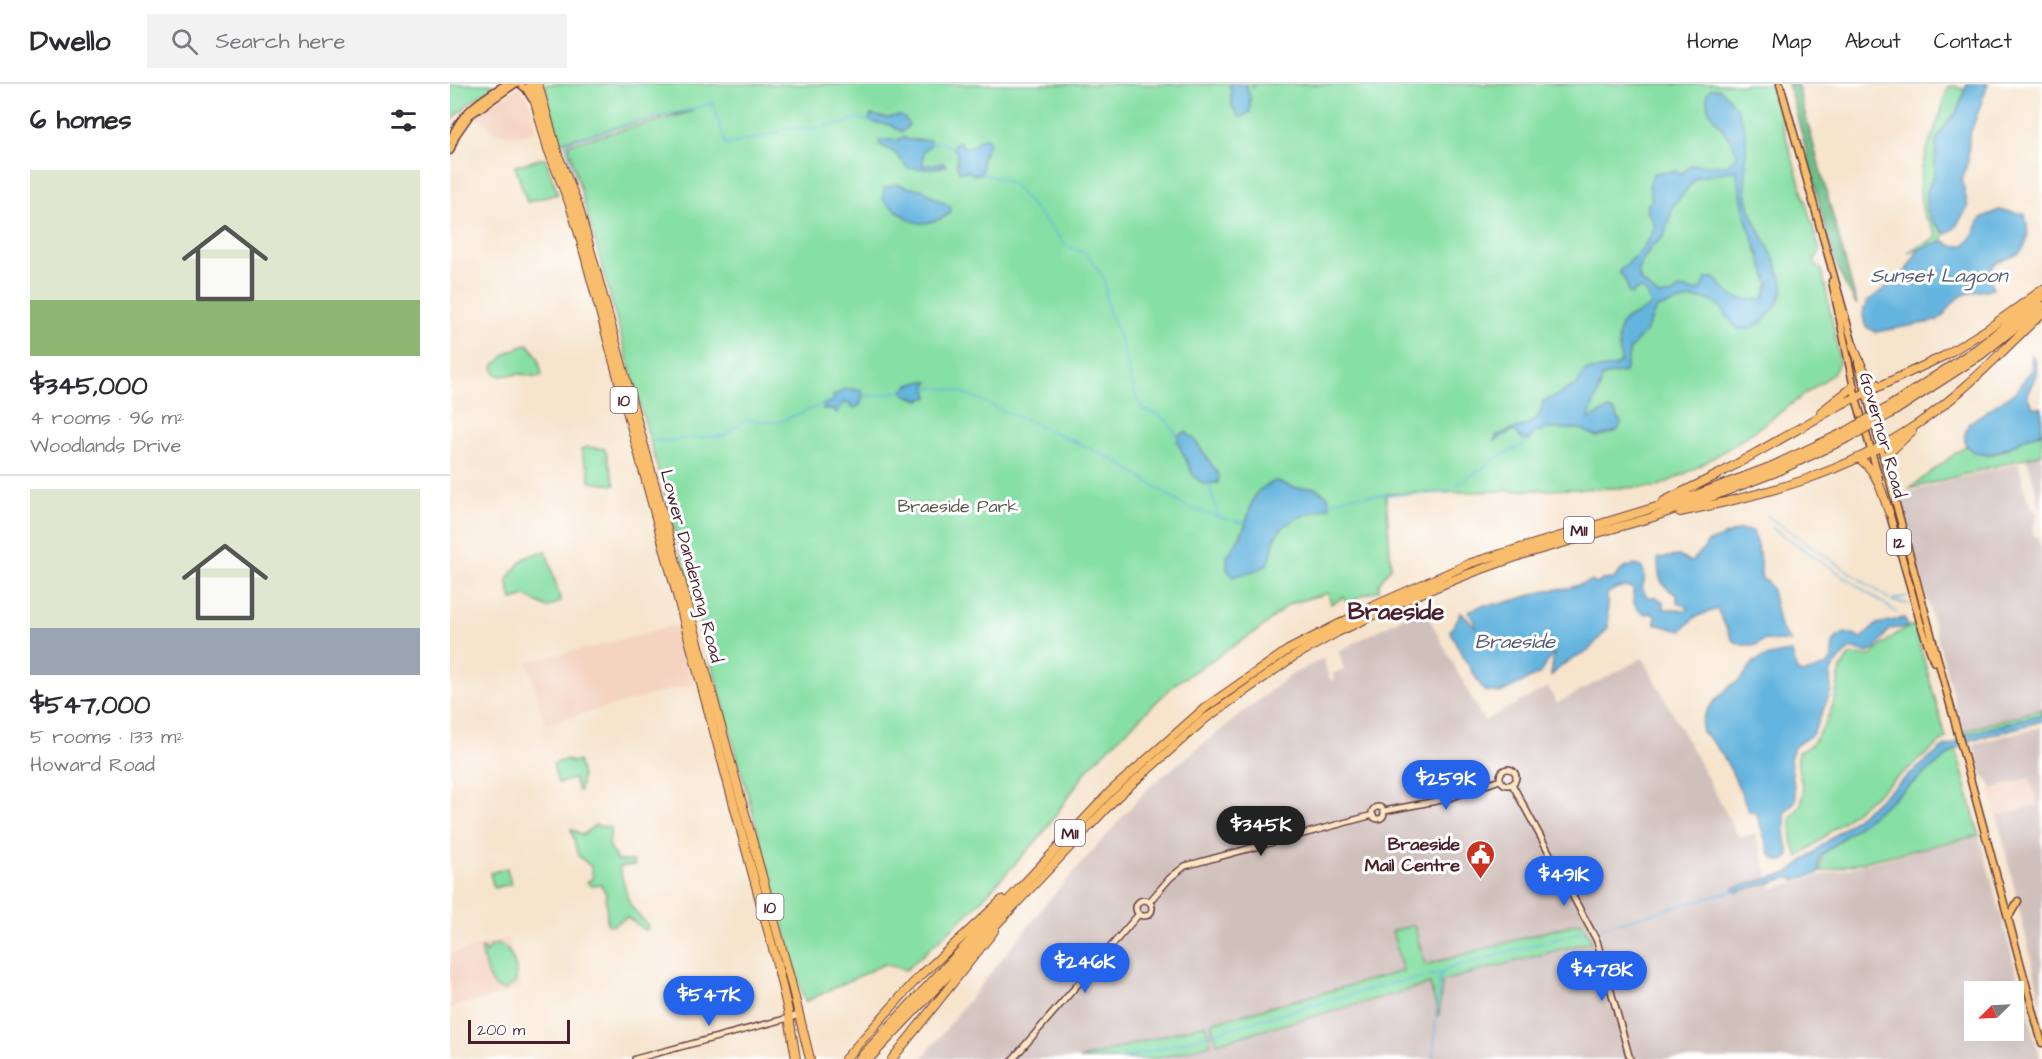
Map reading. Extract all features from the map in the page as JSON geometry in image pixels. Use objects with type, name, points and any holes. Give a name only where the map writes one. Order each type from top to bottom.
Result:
[{"type":"highway","name":"Lower Dandenong Road","points":[[530,84],[548,149],[570,205],[581,241],[771,941],[790,1017],[796,1059]]},
{"type":"highway","name":"Lower Dandenong Road","points":[[538,84],[558,155],[580,212],[801,1018],[810,1059]]},
{"type":"highway","points":[[1649,514],[1809,422],[1958,347],[2042,290]]},
{"type":"highway","name":"M11","points":[[1889,411],[1978,348],[2042,297]]},
{"type":"highway","name":"M11","points":[[859,1059],[1111,790],[1206,706],[1288,650],[1471,573],[1649,514],[1849,434],[1973,360],[2042,306]]},
{"type":"highway","points":[[1885,459],[1919,423],[1966,386],[2042,314]]},
{"type":"highway","points":[[1853,345],[1867,375],[1872,382],[1880,386]]},
{"type":"highway","points":[[1809,422],[1853,387]]},
{"type":"highway","points":[[1649,514],[1768,493],[1815,477],[1858,458],[1919,423]]},
{"type":"highway","points":[[1858,458],[1873,472],[1889,512]]},
{"type":"highway","name":"M11","points":[[869,1059],[1117,797],[1205,719],[1314,641]]},
{"type":"highway","points":[[845,1059],[916,980],[1018,885],[1111,790]]},
{"type":"highway","points":[[892,1059],[1028,889]]},
{"type":"highway","points":[[801,1018],[815,1059]]},
{"type":"main road","points":[[450,151],[456,135],[470,114],[516,84]]},
{"type":"main road","points":[[520,84],[526,89],[536,107]]},
{"type":"main road","name":"Governor Road","points":[[1780,84],[1885,459],[2042,1043]]},
{"type":"main road","points":[[450,141],[465,112],[504,85]]},
{"type":"main road","name":"Governor Road","points":[[1827,254],[1840,329],[1856,398],[1921,625],[1946,690]]},
{"type":"main road","points":[[2008,918],[2018,901]]},
{"type":"street","points":[[1500,780],[1502,771],[1511,769],[1516,777],[1512,784]]},
{"type":"street","points":[[1500,780],[1506,785],[1512,784]]},
{"type":"street","points":[[1150,902],[1170,878],[1185,866],[1372,815],[1380,819],[1384,812],[1447,799],[1500,780]]},
{"type":"street","points":[[1512,784],[1594,937],[1630,1059]]},
{"type":"street","points":[[1145,899],[1150,902],[1153,908],[1151,913],[1144,916],[1139,914],[1136,907],[1138,902],[1145,899]]},
{"type":"street","points":[[1013,1059],[1139,914]]},
{"type":"street","points":[[635,1059],[790,1017],[801,1018]]},
{"type":"shaded area","points":[[520,87],[528,97],[536,130],[518,136],[495,132],[476,116],[489,104]]},
{"type":"shaded area","points":[[2042,454],[2042,513],[2027,458]]},
{"type":"shaded area","points":[[2018,463],[2027,498],[2038,515],[2032,528],[2042,552],[2042,709],[1963,731],[1898,495]]},
{"type":"shaded area","points":[[1423,607],[1484,721],[1548,687],[1557,703],[1643,658],[1739,837],[1756,834],[1772,888],[1979,835],[2019,981],[1964,981],[1964,1041],[2024,1041],[2024,1000],[2040,1059],[922,1059],[1048,901],[1150,786],[1289,676],[1323,659],[1330,680],[1334,681],[1333,673],[1344,670],[1339,651]]},
{"type":"shaded area","points":[[677,624],[693,684],[545,724],[528,662],[588,649]]},
{"type":"shaded area","points":[[2042,727],[2042,1004],[1997,816],[2037,805],[2030,778],[1992,789],[1988,780],[1982,776],[1973,744]]},
{"type":"shaded area","points":[[2030,778],[2037,805],[1997,816],[1990,791]]},
{"type":"shaded area","points":[[508,938],[522,989],[450,1008],[450,954]]},
{"type":"green space","points":[[450,84],[497,84],[468,104],[451,121]]},
{"type":"green space","name":"Braeside Park","points":[[544,84],[1252,84],[1254,88],[1253,84],[1770,84],[1820,251],[1814,258],[1816,266],[1822,270],[1839,363],[1833,374],[1725,451],[1656,487],[1386,494],[1391,567],[1379,583],[1379,590],[1360,596],[1354,602],[1347,603],[1344,597],[1331,604],[1328,593],[1289,604],[1260,629],[1176,683],[1089,767],[1041,836],[972,910],[906,970],[884,964],[805,1002],[568,144],[695,111],[665,116],[560,142]]},
{"type":"green space","points":[[1788,84],[1797,84],[1857,305],[1841,276],[1831,248]]},
{"type":"green space","points":[[1954,86],[1965,90],[1957,112],[1944,127],[1936,142],[1935,173],[1929,186],[1926,206],[1932,221],[1945,233],[1942,241],[1908,253],[1937,236],[1923,212],[1921,176],[1926,152],[1945,94],[1949,87]]},
{"type":"green space","points":[[545,158],[558,194],[527,202],[515,166]]},
{"type":"green space","points":[[528,344],[538,357],[542,375],[537,377],[521,374],[500,376],[495,373],[493,366],[509,352]]},
{"type":"green space","points":[[2042,433],[2042,454],[1909,489],[1965,446],[1988,456],[2005,450],[2033,434]]},
{"type":"green space","points":[[587,447],[605,449],[615,485],[590,482],[588,466],[585,464],[581,450]]},
{"type":"green space","points":[[546,551],[561,601],[547,608],[526,596],[512,600],[507,581],[515,568],[531,555]]},
{"type":"green space","points":[[1914,625],[1946,738],[1799,857],[1791,833],[1791,817],[1802,801],[1803,793],[1798,752],[1811,745],[1823,728],[1834,700],[1841,670],[1850,655],[1871,656],[1891,638]]},
{"type":"green space","points":[[2042,709],[2042,714],[1968,734],[1964,738],[1963,731]]},
{"type":"green space","points":[[1956,749],[1979,835],[1820,872],[1823,854]]},
{"type":"green space","points":[[567,759],[571,762],[578,761],[582,776],[578,791],[574,779],[558,783],[553,764]]},
{"type":"green space","points":[[595,825],[611,828],[609,845],[617,861],[634,861],[635,865],[619,867],[630,905],[648,926],[646,931],[627,917],[612,926],[607,924],[606,893],[601,885],[591,886],[587,882],[593,877],[591,867],[578,855],[571,829],[583,835]]},
{"type":"green space","points":[[507,868],[511,884],[494,888],[490,873]]},
{"type":"green space","points":[[1581,922],[1592,941],[1442,981],[1439,1017],[1430,984],[1217,1043],[1211,1023],[1403,971],[1392,931],[1414,925],[1425,965]]},
{"type":"green space","points":[[498,944],[511,955],[516,972],[515,983],[505,990],[494,986],[490,981],[481,949],[483,948],[485,953],[490,947]]},
{"type":"green space","points":[[726,977],[727,981],[716,986],[716,996],[700,997],[697,992],[707,982]]},
{"type":"green space","points":[[1206,1024],[1211,1044],[1157,1059],[1079,1059]]},
{"type":"water","points":[[1230,84],[1246,84],[1250,97],[1250,112],[1240,118],[1232,106]]},
{"type":"water","points":[[1967,84],[1988,84],[1969,137],[1968,160],[1962,180],[1968,207],[1955,228],[1947,234],[1932,221],[1926,206],[1926,194],[1935,173],[1936,142],[1944,127],[1957,112]]},
{"type":"water","points":[[1711,89],[1720,89],[1734,104],[1742,119],[1746,147],[1746,192],[1750,209],[1782,282],[1783,290],[1776,305],[1769,315],[1756,326],[1742,329],[1735,326],[1720,307],[1706,300],[1689,299],[1656,309],[1646,331],[1630,349],[1625,372],[1602,376],[1589,419],[1609,409],[1615,412],[1621,423],[1617,431],[1597,437],[1581,429],[1545,429],[1535,433],[1528,441],[1511,431],[1495,441],[1496,436],[1530,423],[1540,413],[1543,401],[1578,384],[1584,371],[1614,367],[1621,362],[1618,338],[1620,326],[1629,317],[1651,305],[1642,289],[1635,290],[1632,295],[1628,293],[1627,284],[1619,271],[1640,251],[1655,228],[1648,213],[1648,204],[1652,200],[1649,185],[1654,173],[1674,171],[1682,173],[1691,165],[1727,165],[1737,156],[1731,142],[1707,106],[1707,93]],"holes":[[[1736,170],[1746,219],[1769,284],[1763,299],[1746,300],[1735,297],[1725,290],[1715,278],[1706,278],[1702,289],[1695,291],[1680,288],[1673,294],[1659,296],[1640,280],[1638,269],[1651,247],[1664,236],[1673,206],[1696,178]]]},
{"type":"water","points":[[871,115],[887,118],[899,116],[904,118],[909,125],[902,132],[890,125],[872,122],[869,119]]},
{"type":"water","points":[[903,137],[908,140],[930,140],[931,144],[923,152],[923,166],[944,163],[946,166],[929,169],[908,168],[895,153],[879,144],[880,140],[898,140]]},
{"type":"water","points":[[987,138],[989,144],[982,158],[982,173],[974,175],[967,171],[960,172],[957,166],[957,152],[953,148],[956,142],[960,142],[963,147],[969,147],[980,139]]},
{"type":"water","points":[[897,184],[922,189],[950,206],[951,211],[935,221],[915,222],[883,200],[884,188]]},
{"type":"water","name":"Sunset Lagoon","points":[[1999,210],[2025,214],[2028,235],[2024,248],[2018,254],[1997,263],[1993,268],[1991,276],[1993,289],[1959,297],[1936,321],[1876,332],[1866,327],[1863,314],[1868,301],[1905,272],[1919,249],[1942,241],[1949,245],[1963,245],[1971,239],[1981,218]]},
{"type":"water","points":[[2032,355],[2036,376],[2027,396],[2033,407],[2042,408],[2042,432],[1993,453],[1974,452],[1967,446],[1965,440],[1969,423],[2015,392],[2031,371]]},
{"type":"water","points":[[923,381],[929,382],[926,386],[929,397],[919,400],[904,394],[903,391],[909,385]]},
{"type":"water","points":[[846,389],[862,390],[860,405],[855,408],[844,402],[836,413],[834,410],[823,409],[825,404],[834,399],[833,396]]},
{"type":"water","points":[[1186,432],[1194,439],[1219,475],[1218,483],[1203,484],[1193,475],[1177,441],[1179,435]]},
{"type":"water","points":[[1276,481],[1296,488],[1313,487],[1328,496],[1330,507],[1300,517],[1286,525],[1276,536],[1270,559],[1265,566],[1233,577],[1227,569],[1227,556],[1246,524],[1255,495],[1262,488]]},
{"type":"water","name":"Braeside","points":[[1739,530],[1753,531],[1759,553],[1762,580],[1767,581],[1772,590],[1780,627],[1791,642],[1764,640],[1756,645],[1743,645],[1733,641],[1717,609],[1695,617],[1681,631],[1655,624],[1655,615],[1643,614],[1635,606],[1633,589],[1620,587],[1607,594],[1608,628],[1588,651],[1562,665],[1551,676],[1554,653],[1539,674],[1500,693],[1484,691],[1450,631],[1460,612],[1476,627],[1468,611],[1484,605],[1501,604],[1591,581],[1597,584],[1602,580],[1614,579],[1619,572],[1631,566],[1637,566],[1644,572],[1642,588],[1647,597],[1656,597],[1664,603],[1664,609],[1685,610],[1688,608],[1677,602],[1677,595],[1663,584],[1658,570],[1658,558],[1679,556],[1691,562],[1707,543]]},
{"type":"water","points":[[1904,618],[1908,627],[1889,629],[1875,650],[1867,653],[1851,648],[1830,672],[1831,691],[1813,734],[1794,747],[1790,759],[1796,800],[1785,812],[1785,832],[1789,856],[1784,861],[1777,861],[1770,854],[1756,812],[1749,811],[1724,758],[1702,732],[1705,714],[1716,699],[1739,681],[1760,659],[1792,652],[1796,669],[1803,674],[1827,665],[1832,658],[1834,641],[1845,633],[1862,638],[1877,624]]},
{"type":"water","points":[[2042,714],[2042,721],[1974,739],[1956,749],[1820,856],[1818,874],[1794,880],[1788,878],[1736,892],[1734,888],[1788,873],[1944,747],[1954,744],[1968,734]]},
{"type":"waterway","points":[[575,181],[565,142],[713,103],[726,145],[773,134],[789,127],[810,129],[847,123],[856,118],[873,122]]},
{"type":"waterway","points":[[931,144],[939,142],[954,148]]},
{"type":"waterway","points":[[981,173],[1012,183],[1067,246],[1086,253],[1104,278],[1108,309],[1117,329],[1136,397],[1143,410],[1164,419],[1178,437]]},
{"type":"waterway","points":[[926,387],[960,392],[1023,418],[1115,460],[1186,507],[1229,520]]},
{"type":"waterway","points":[[861,394],[872,396],[904,391]]},
{"type":"waterway","points":[[650,440],[667,441],[724,436],[745,420],[779,422],[833,400]]},
{"type":"waterway","points":[[1456,486],[1502,455],[1522,446],[1525,440]]},
{"type":"waterway","points":[[1209,484],[1219,518]]},
{"type":"waterway","points":[[1351,496],[1448,493],[1449,490]]},
{"type":"waterway","points":[[1331,502],[1347,497]]},
{"type":"waterway","points":[[1767,516],[1889,599]]},
{"type":"waterway","points":[[1234,521],[1248,523]]},
{"type":"waterway","points":[[1771,527],[1896,612]]},
{"type":"waterway","points":[[1893,599],[1906,596]]},
{"type":"waterway","points":[[1892,601],[1908,604]]},
{"type":"waterway","points":[[1595,929],[1736,890]]},
{"type":"waterway","points":[[1433,1059],[1439,980],[1442,973],[1450,968],[1585,931]]},
{"type":"waterway","points":[[1121,1059],[1385,985],[1442,973]]},
{"type":"place","name":"Braeside Mail Centre","points":[[1481,880]]},
{"type":"district","name":"Braeside","points":[[1396,611]]}]
